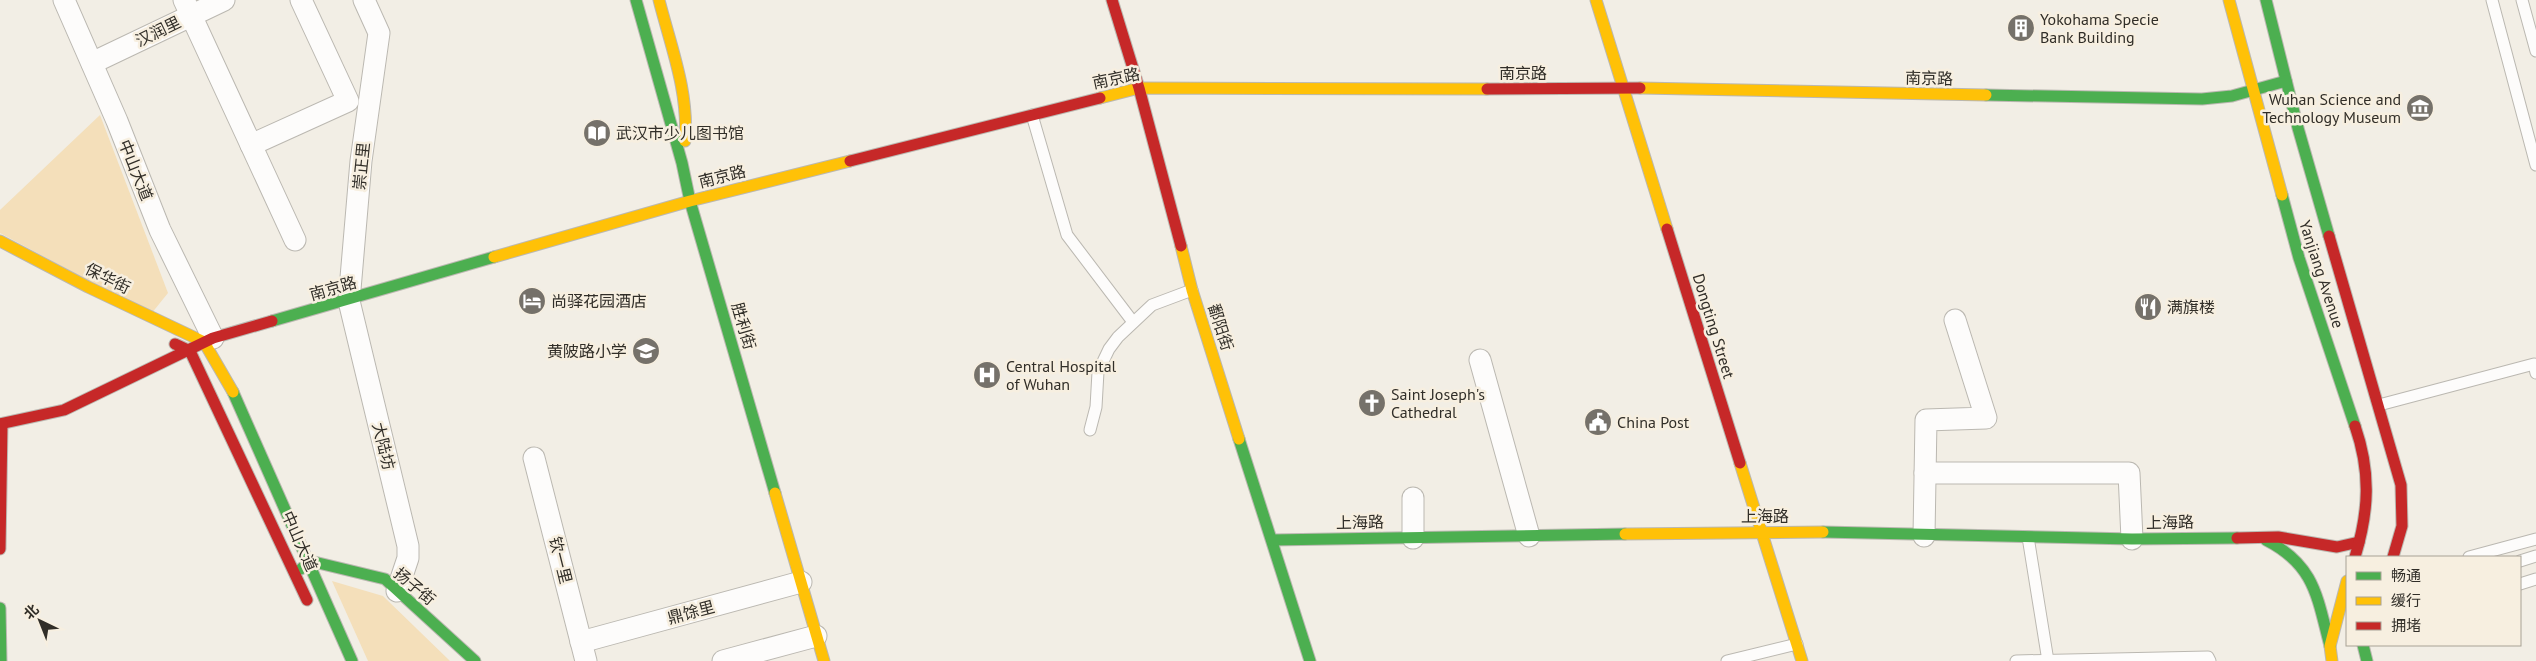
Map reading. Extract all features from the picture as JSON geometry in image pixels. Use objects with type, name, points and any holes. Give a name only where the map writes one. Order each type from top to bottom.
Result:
[{"type":"street","name":"中山大道","points":[[64,0],[117,121],[160,230],[214,357],[248,425],[310,561],[352,661]]},
{"type":"street","name":"汉润里","points":[[92,63],[188,7],[224,0]]},
{"type":"street","points":[[251,145],[348,101],[301,0]]},
{"type":"street","name":"崇正里","points":[[348,301],[361,162],[379,33],[364,0]]},
{"type":"street","name":"胜利街","points":[[636,0],[682,163],[690,200],[824,661]]},
{"type":"street","points":[[659,0],[684,94],[687,115],[682,163]]},
{"type":"street","name":"鄱阳街","points":[[1112,0],[1139,88],[1192,290],[1310,661]]},
{"type":"street","name":"Dongting Street","points":[[1596,0],[1802,661]]},
{"type":"street","name":"Yanjiang Avenue","points":[[2229,0],[2252,91],[2299,258],[2364,450],[2369,490],[2368,507],[2355,556]]},
{"type":"street","name":"Yanjiang Avenue","points":[[2266,0],[2300,138],[2404,495],[2403,525],[2393,556]]},
{"type":"street","points":[[188,7],[295,240]]},
{"type":"street","name":"南京路","points":[[1,424],[64,410],[190,351],[208,340],[348,301],[690,200],[1139,88],[1312,90],[1623,88],[2202,99],[2219,98],[2252,91],[2286,81]]},
{"type":"street","name":"保华街","points":[[0,241],[88,287],[208,340]]},
{"type":"street","name":"大陆坊","points":[[348,301],[408,546],[408,558],[398,591]]},
{"type":"street","points":[[1924,536],[1926,420],[1986,418],[1955,320]]},
{"type":"street","points":[[164,338],[190,351]]},
{"type":"street","name":"中山大道","points":[[190,351],[310,609]]},
{"type":"street","points":[[1480,360],[1529,536]]},
{"type":"street","points":[[0,549],[1,424]]},
{"type":"street","name":"钦一里","points":[[534,458],[584,651]]},
{"type":"street","points":[[1925,473],[2129,473],[2132,539]]},
{"type":"street","points":[[1413,498],[1414,538]]},
{"type":"street","name":"上海路","points":[[1272,540],[1762,531],[1924,536],[2028,535],[2132,539],[2258,537],[2286,538],[2337,547],[2360,542]]},
{"type":"street","name":"上海路","points":[[2258,537],[2284,548],[2304,568],[2312,585],[2330,646]]},
{"type":"street","points":[[295,574],[310,561]]},
{"type":"street","name":"扬子街","points":[[310,561],[384,579],[475,661]]},
{"type":"street","name":"鼎馀里","points":[[584,651],[801,582]]},
{"type":"street","points":[[2332,661],[2330,646],[2346,585]]},
{"type":"street","points":[[0,608],[1,661]]},
{"type":"street","points":[[723,661],[816,636]]},
{"type":"street","points":[[2363,646],[2367,661]]},
{"type":"lane","points":[[2492,0],[2536,165]]},
{"type":"lane","points":[[2522,0],[2536,51]]},
{"type":"lane","points":[[1032,115],[1068,235],[1133,322]]},
{"type":"lane","points":[[1090,430],[1096,407],[1096,383],[1102,363],[1118,337],[1152,305],[1192,290]]},
{"type":"lane","points":[[2378,406],[2534,364],[2536,373]]},
{"type":"lane","points":[[2028,535],[2048,660]]},
{"type":"lane","points":[[2473,556],[2536,539]]},
{"type":"lane","points":[[2521,561],[2536,556]]},
{"type":"lane","points":[[2521,584],[2536,579]]},
{"type":"lane","points":[[1727,661],[1797,644]]},
{"type":"lane","points":[[2016,661],[2208,657],[2210,661]]},
{"type":"shaded area","points":[[100,115],[168,293],[151,314],[0,233],[0,210]]},
{"type":"shaded area","points":[[332,581],[383,596],[450,661],[368,661]]},
{"type":"traffic: fast","points":[[636,0],[682,163],[690,201],[775,493]]},
{"type":"traffic: fast","points":[[2266,0],[2298,128],[2329,236]]},
{"type":"traffic: fast","points":[[1986,95],[2202,99],[2232,96],[2286,81]]},
{"type":"traffic: fast","points":[[2282,195],[2299,258],[2355,426]]},
{"type":"traffic: fast","points":[[272,321],[494,257]]},
{"type":"traffic: fast","points":[[233,392],[352,661]]},
{"type":"traffic: fast","points":[[1239,439],[1310,661]]},
{"type":"traffic: fast","points":[[1823,532],[2132,539],[2237,538]]},
{"type":"traffic: fast","points":[[1272,540],[1625,534]]},
{"type":"traffic: fast","points":[[2266,540],[2295,560],[2312,584],[2330,646]]},
{"type":"traffic: fast","points":[[301,569],[310,561],[385,579],[475,661]]},
{"type":"traffic: fast","points":[[0,608],[1,661]]},
{"type":"traffic: fast","points":[[2363,646],[2367,661]]},
{"type":"traffic: slow","points":[[659,0],[682,87],[686,123],[685,141]]},
{"type":"traffic: slow","points":[[1596,0],[1667,229]]},
{"type":"traffic: slow","points":[[2229,0],[2282,195]]},
{"type":"traffic: slow","points":[[1100,98],[1139,88],[1487,89]]},
{"type":"traffic: slow","points":[[1640,88],[1986,95]]},
{"type":"traffic: slow","points":[[494,257],[690,201],[850,161]]},
{"type":"traffic: slow","points":[[0,241],[88,287],[204,342],[233,392]]},
{"type":"traffic: slow","points":[[1181,246],[1192,290],[1239,439]]},
{"type":"traffic: slow","points":[[1740,463],[1802,661]]},
{"type":"traffic: slow","points":[[775,493],[824,661]]},
{"type":"traffic: slow","points":[[1625,534],[1823,532]]},
{"type":"traffic: slow","points":[[2332,661],[2330,646],[2346,585]]},
{"type":"traffic: jam","points":[[1112,0],[1139,88],[1181,246]]},
{"type":"traffic: jam","points":[[1487,89],[1640,88]]},
{"type":"traffic: jam","points":[[850,161],[1100,98]]},
{"type":"traffic: jam","points":[[1667,229],[1740,463]]},
{"type":"traffic: jam","points":[[2329,236],[2401,485],[2402,526],[2393,556]]},
{"type":"traffic: jam","points":[[0,424],[64,410],[213,338],[272,321]]},
{"type":"traffic: jam","points":[[175,344],[190,351],[307,600]]},
{"type":"traffic: jam","points":[[0,549],[2,424]]},
{"type":"traffic: jam","points":[[2355,426],[2364,459],[2366,476],[2363,524],[2355,556]]},
{"type":"traffic: jam","points":[[2237,538],[2278,537],[2337,547],[2359,542]]},
{"type":"place","name":"Yokohama Specie Bank Building","points":[[2021,28]]},
{"type":"place","name":"Wuhan Science and Technology Museum","points":[[2420,108]]},
{"type":"place","name":"武汉市少儿图书馆","points":[[597,133]]},
{"type":"place","name":"尚驿花园酒店","points":[[532,301]]},
{"type":"place","name":"满旗楼","points":[[2148,307]]},
{"type":"place","name":"黄陂路小学","points":[[646,351]]},
{"type":"place","name":"Central Hospital of Wuhan","points":[[987,375]]},
{"type":"place","name":"Saint Joseph's Cathedral","points":[[1372,403]]},
{"type":"place","name":"China Post","points":[[1598,422]]}]
